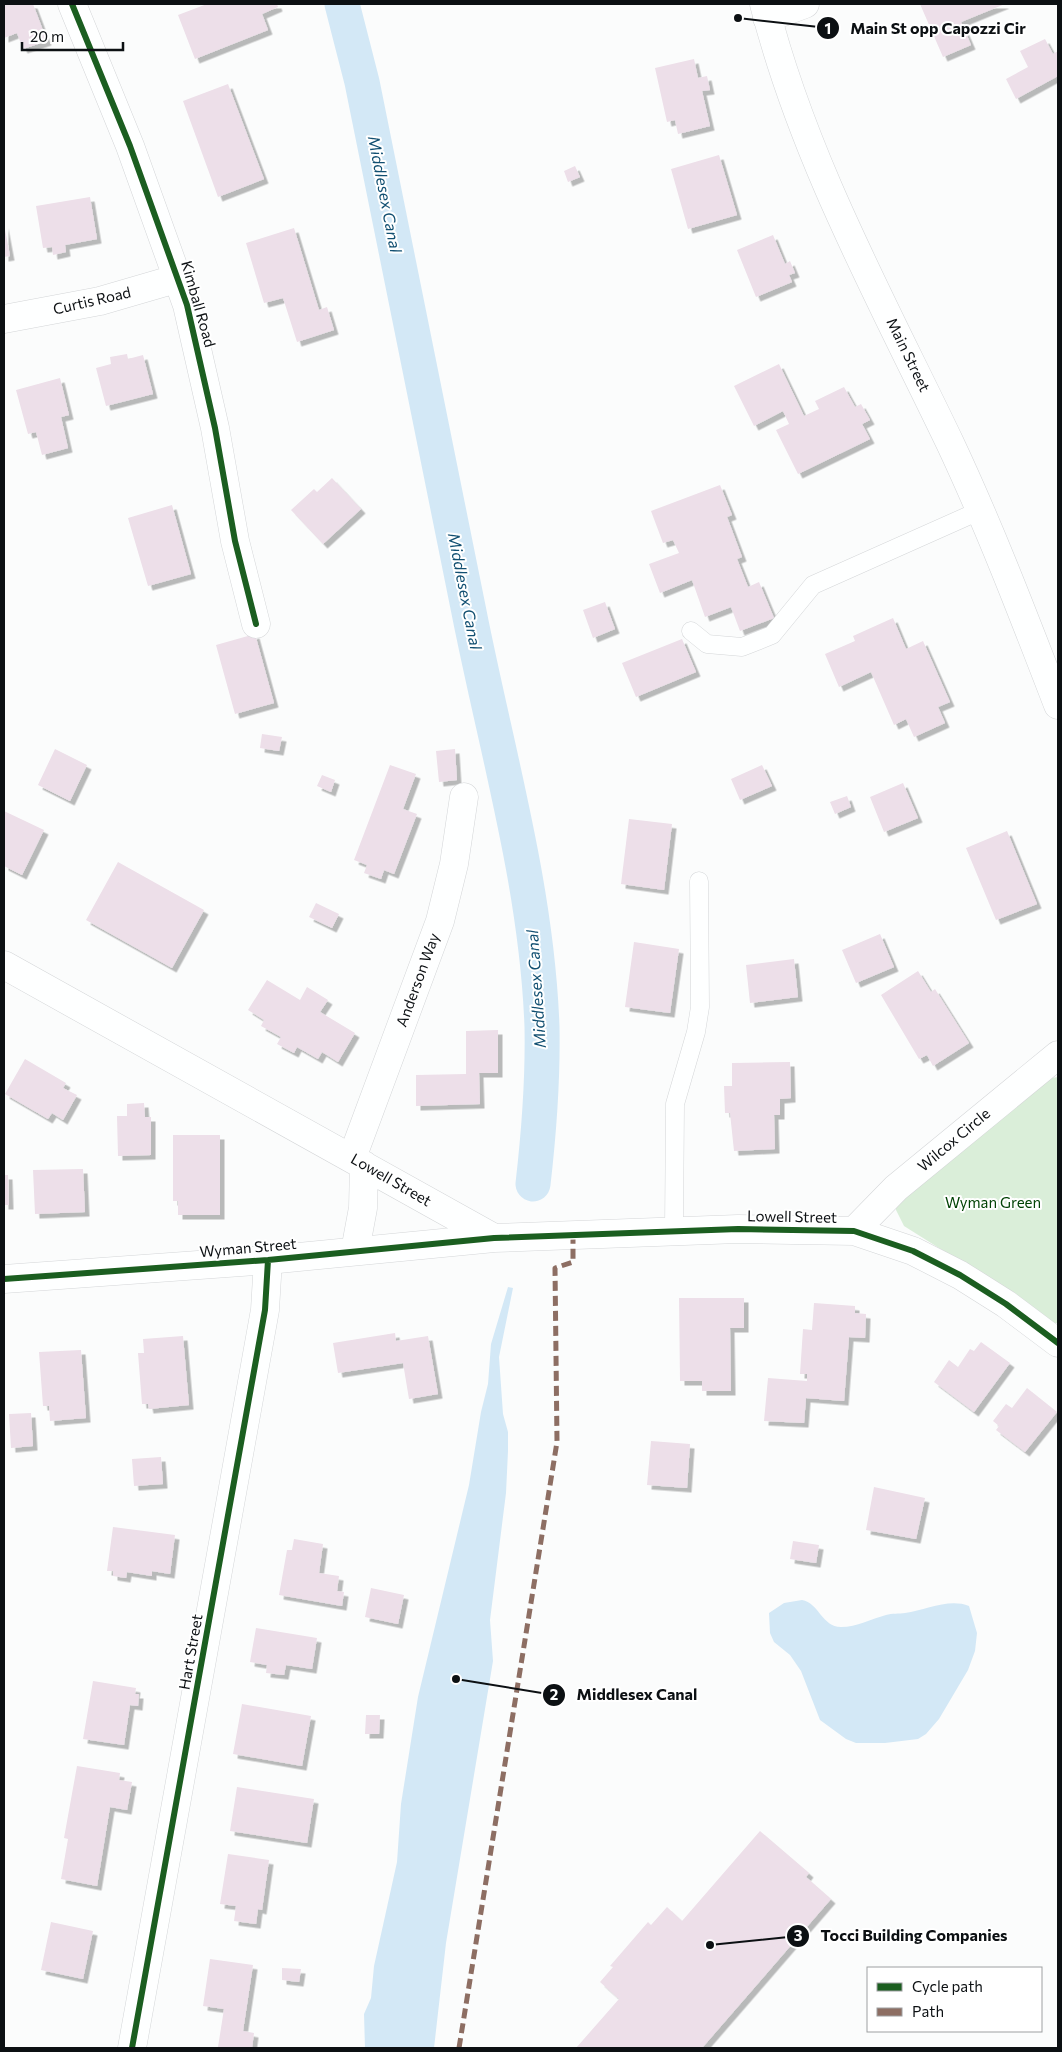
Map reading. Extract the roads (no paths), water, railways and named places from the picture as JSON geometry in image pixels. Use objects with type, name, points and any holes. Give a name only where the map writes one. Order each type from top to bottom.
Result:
[{"type":"street","name":"Kimball Road","points":[[72,4],[130,146],[179,278],[196,340],[215,428],[224,490],[256,624]]},
{"type":"street","points":[[766,11],[805,4]]},
{"type":"street","name":"Main Street","points":[[766,11],[779,59],[815,153],[979,511],[1058,705]]},
{"type":"street","name":"Curtis Road","points":[[4,319],[100,301],[179,278]]},
{"type":"street","name":"Anderson Way","points":[[355,1251],[363,1208],[358,1161],[440,921],[454,864],[464,797]]},
{"type":"street","name":"Lowell Street","points":[[4,965],[494,1238],[674,1230],[792,1228],[854,1231],[914,1251],[960,1275],[1006,1304],[1058,1343]]},
{"type":"street","name":"Wilcox Circle","points":[[854,1231],[900,1184],[1058,1054]]},
{"type":"street","name":"Wyman Street","points":[[4,1279],[268,1260],[494,1238]]},
{"type":"street","name":"Hart Street","points":[[132,2048],[264,1310],[268,1260]]},
{"type":"lane","points":[[691,631],[707,644],[742,647],[772,635],[813,585],[979,511]]},
{"type":"lane","points":[[674,1230],[673,1142],[675,1104],[696,1032],[700,1007],[699,880]]},
{"type":"water","points":[[508,1287],[513,1288],[499,1357],[503,1414],[508,1432],[508,1451],[506,1493],[490,1620],[493,1661],[446,1943],[434,2048],[365,2048],[364,2014],[371,1998],[374,1966],[397,1862],[401,1804],[418,1697],[469,1485],[481,1412],[488,1384],[491,1344]]},
{"type":"water","points":[[802,1600],[813,1605],[829,1623],[841,1627],[858,1624],[888,1614],[905,1613],[945,1604],[954,1603],[969,1606],[977,1633],[975,1651],[968,1670],[939,1719],[926,1734],[918,1739],[885,1743],[856,1743],[846,1739],[820,1720],[801,1671],[790,1655],[774,1642],[770,1633],[769,1613],[784,1603]]},
{"type":"waterway","name":"Middlesex Canal","points":[[342,4],[362,82],[469,612],[524,870],[539,974],[542,1027],[540,1106],[533,1184]]},
{"type":"place","name":"Main St opp Capozzi Cir","points":[[738,18]]},
{"type":"place","name":"Middlesex Canal","points":[[456,1679]]},
{"type":"place","name":"Tocci Building Companies","points":[[710,1945]]},
{"type":"park label","name":"Wyman Green","points":[[993,1203]]}]
